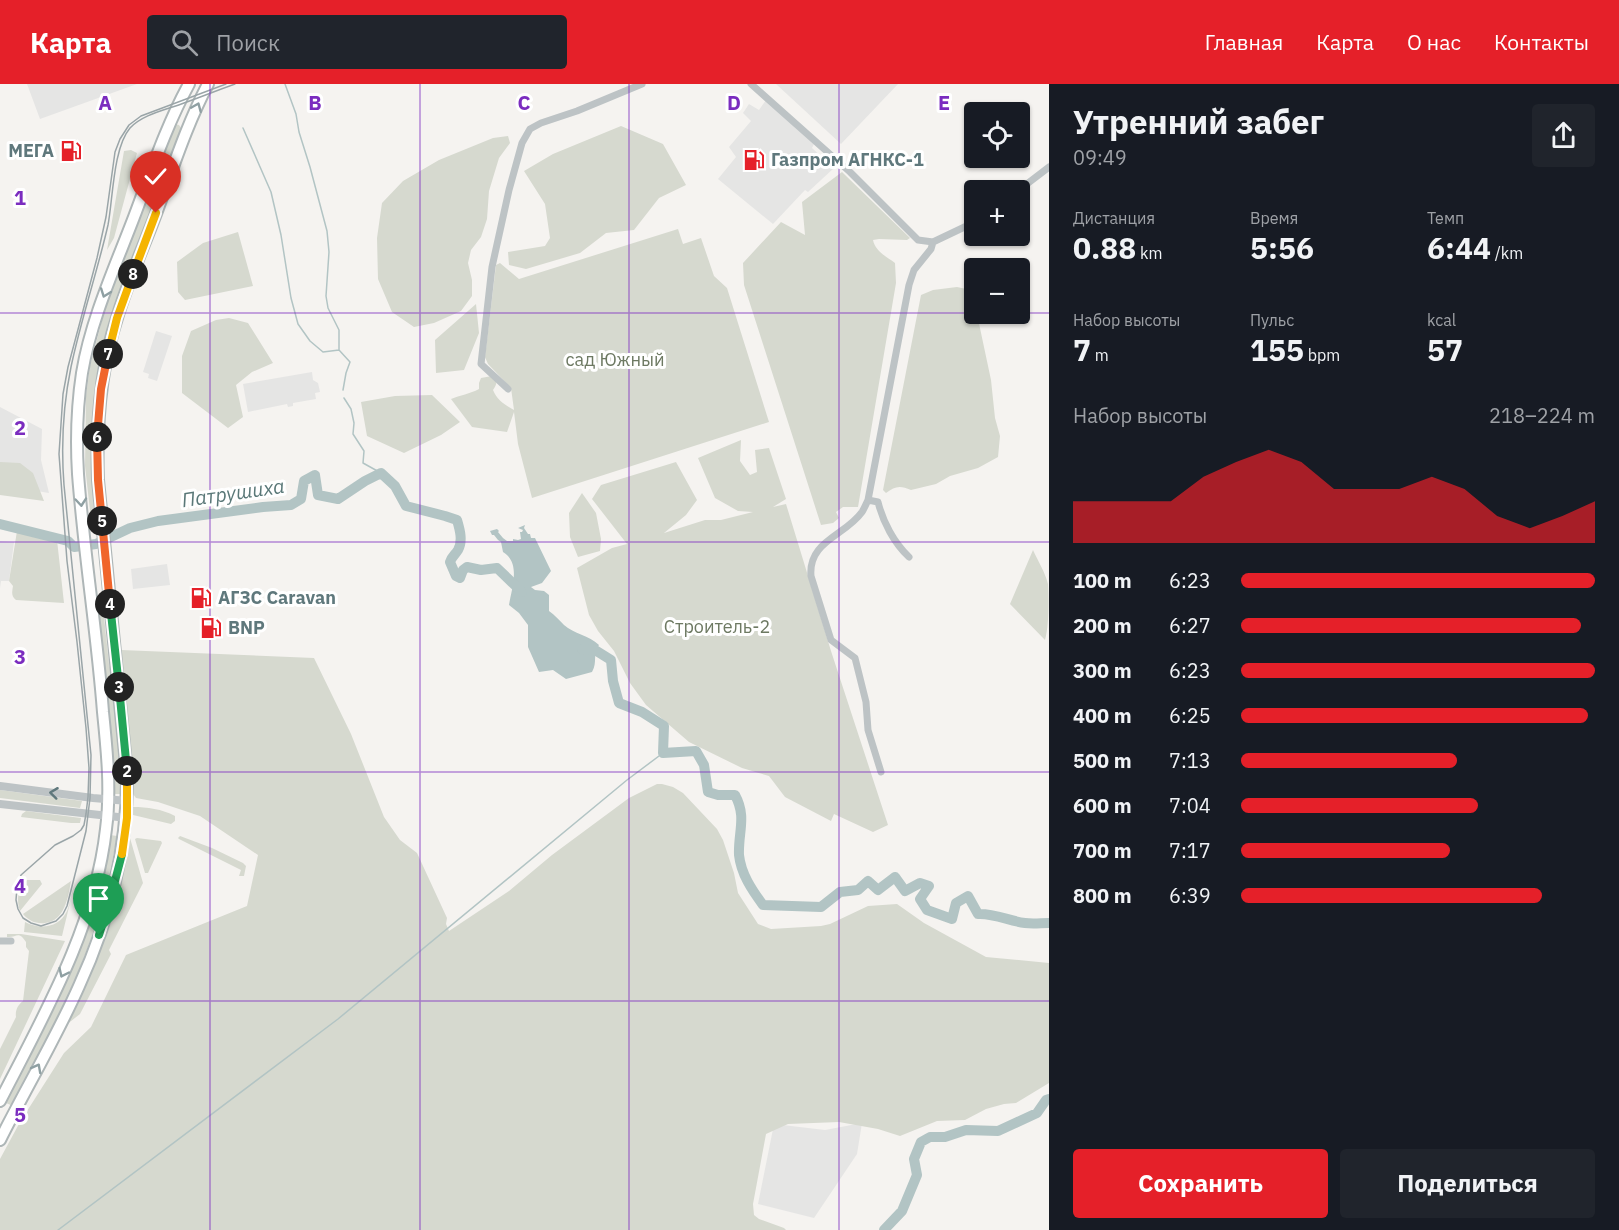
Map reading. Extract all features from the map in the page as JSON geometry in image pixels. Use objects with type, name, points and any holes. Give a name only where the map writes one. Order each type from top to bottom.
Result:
[{"type":"main road","points":[[0,1101],[65,970],[86,917],[99,869],[107,816],[107,767],[78,453],[82,374],[95,321],[169,126],[189,84]]},
{"type":"main road","points":[[0,1140],[5,1118],[80,986],[99,935],[120,865],[128,801],[123,723],[98,480],[97,440],[104,370],[117,318],[172,169],[208,84]]},
{"type":"main road","points":[[169,126],[175,120],[182,126],[172,169]]},
{"type":"street","points":[[508,389],[481,364],[492,267],[522,143],[530,129],[541,123],[642,84]]},
{"type":"street","points":[[751,84],[850,172],[918,240],[933,242],[964,227]]},
{"type":"street","points":[[1030,181],[1049,166]]},
{"type":"street","points":[[881,772],[868,730],[866,702],[855,658],[831,640],[810,567],[821,547],[861,514],[868,500],[909,285],[914,270],[931,249],[933,242]]},
{"type":"street","points":[[868,500],[878,502],[882,518],[901,550],[909,557]]},
{"type":"street","points":[[0,786],[128,801]]},
{"type":"street","points":[[0,804],[127,818]]},
{"type":"street","points":[[0,941],[11,941]]},
{"type":"shaded area","points":[[27,84],[137,84],[40,119]]},
{"type":"shaded area","points":[[776,84],[898,84],[841,144]]},
{"type":"shaded area","points":[[766,100],[814,144],[812,148],[834,168],[808,192],[805,190],[773,224],[718,179],[736,157],[729,147],[751,121],[743,113],[749,104],[759,110]]},
{"type":"shaded area","points":[[156,331],[172,336],[157,381],[148,378],[149,374],[143,372]]},
{"type":"shaded area","points":[[312,372],[313,380],[318,383],[320,392],[315,393],[316,399],[293,403],[293,406],[288,407],[287,404],[248,412],[243,384]]},
{"type":"shaded area","points":[[0,407],[42,429],[41,460],[49,493],[0,485]]},
{"type":"shaded area","points":[[525,525],[524,528],[531,538],[535,538],[551,571],[542,583],[531,587],[549,595],[549,611],[564,625],[599,645],[592,672],[566,679],[553,670],[539,672],[528,647],[528,625],[509,605],[514,576],[512,562],[503,552],[501,542],[490,531],[497,529],[507,541],[513,541],[513,539],[521,539],[520,532],[523,530],[518,528]]},
{"type":"shaded area","points":[[0,541],[14,542],[9,581],[1,581],[0,588]]},
{"type":"shaded area","points":[[167,564],[170,585],[133,589],[131,569]]},
{"type":"shaded area","points":[[862,1123],[857,1154],[814,1218],[758,1204],[774,1124],[825,1130]]},
{"type":"green space","points":[[175,124],[181,128],[113,321],[93,421],[95,527],[92,528],[85,466],[86,396],[90,366],[105,309]]},
{"type":"green space","points":[[621,126],[663,144],[686,185],[659,198],[634,230],[606,233],[580,253],[526,269],[509,265],[508,252],[545,246],[550,238],[545,204],[524,171],[553,154]]},
{"type":"green space","points":[[508,136],[510,143],[499,158],[489,191],[487,219],[481,237],[471,250],[468,263],[472,280],[472,296],[461,311],[434,323],[414,327],[392,312],[378,279],[377,238],[382,203],[403,181],[439,160],[493,138]]},
{"type":"green space","points":[[131,150],[137,153],[114,238],[107,250],[124,151]]},
{"type":"green space","points":[[842,172],[910,238],[907,240],[873,240],[879,251],[895,263],[896,283],[858,507],[843,507],[836,512],[839,518],[833,523],[821,525],[744,285],[743,263],[781,222],[805,235],[802,202]]},
{"type":"green space","name":"сад Южный","points":[[678,229],[683,244],[701,238],[714,276],[727,288],[769,422],[532,498],[518,444],[514,412],[507,432],[472,427],[451,399],[479,389],[481,378],[492,376],[496,382],[493,390],[495,394],[514,410],[511,388],[488,364],[485,357],[496,265],[500,263],[519,279]]},
{"type":"green space","points":[[238,232],[253,286],[185,300],[178,292],[177,262],[203,243]]},
{"type":"green space","points":[[957,287],[964,288],[964,324],[979,324],[1000,436],[998,457],[978,468],[950,476],[936,484],[911,490],[898,487],[886,493],[883,490],[921,295],[933,290]]},
{"type":"green space","points":[[476,304],[479,333],[464,370],[436,373],[435,340]]},
{"type":"green space","points":[[229,318],[248,323],[273,363],[252,372],[236,385],[243,417],[228,428],[182,393],[182,356],[191,331],[216,320]]},
{"type":"green space","points":[[432,395],[460,422],[441,435],[404,453],[367,436],[361,402],[395,396]]},
{"type":"green space","name":"Строитель-2","points":[[741,440],[740,461],[750,475],[757,472],[755,450],[769,448],[786,499],[773,507],[786,504],[888,825],[873,832],[834,814],[831,821],[785,797],[769,776],[742,768],[689,742],[646,705],[630,683],[614,651],[589,615],[577,568],[612,548],[627,544],[592,499],[601,485],[676,462],[697,500],[686,515],[664,533],[705,520],[721,520],[753,512],[738,511],[715,498],[698,458]]},
{"type":"green space","points":[[0,462],[20,463],[33,473],[44,501],[0,495]]},
{"type":"green space","points":[[582,493],[596,513],[601,539],[600,551],[578,557],[570,537],[569,513]]},
{"type":"green space","points":[[17,531],[57,540],[64,603],[16,600],[13,597],[13,586],[9,581]]},
{"type":"green space","points":[[1033,550],[1048,584],[1049,605],[1045,640],[1010,604]]},
{"type":"green space","points":[[102,614],[113,678],[124,792],[121,794],[115,794],[113,784],[112,743],[98,618]]},
{"type":"green space","points":[[121,650],[314,658],[351,734],[384,817],[400,840],[417,853],[447,918],[446,924],[449,931],[509,891],[552,855],[629,798],[657,784],[662,784],[683,793],[717,829],[734,873],[738,893],[758,924],[771,929],[821,926],[868,906],[897,904],[924,923],[986,957],[1049,963],[1049,1083],[1016,1103],[986,1109],[965,1120],[937,1121],[900,1136],[878,1129],[839,1122],[788,1124],[766,1134],[753,1204],[754,1215],[786,1230],[0,1230],[0,1159],[20,1122],[64,1053],[91,1027],[126,955],[247,906],[258,855],[200,816],[158,802],[136,798],[133,794]]},
{"type":"green space","points":[[0,790],[82,801],[80,808],[0,798]]},
{"type":"green space","points":[[133,807],[165,812],[175,816],[175,821],[171,824],[133,815],[130,813]]},
{"type":"green space","points":[[26,811],[81,818],[80,823],[71,823],[21,817]]},
{"type":"green space","points":[[110,835],[117,836],[105,893],[87,949],[58,1016],[13,1106],[6,1103],[69,974]]},
{"type":"green space","points":[[180,836],[243,863],[246,866],[244,876],[239,876],[241,870],[179,839]]},
{"type":"green space","points":[[129,837],[143,883],[109,950],[111,954],[80,1014],[61,1029],[104,937],[121,881]]},
{"type":"green space","points":[[135,839],[162,843],[148,873],[145,873]]},
{"type":"green space","points":[[27,880],[40,880],[42,884],[20,911],[19,894]]},
{"type":"green space","points":[[71,881],[64,907],[57,918],[39,923],[23,914]]},
{"type":"green space","points":[[69,906],[62,936],[24,932],[25,922],[43,927],[54,924],[64,917]]},
{"type":"green space","points":[[7,934],[65,941],[0,1079],[0,1049],[16,1017],[17,1008],[23,1001],[29,951],[21,936],[7,937]]},
{"type":"waterway","points":[[285,84],[296,114],[327,231],[329,252],[326,296],[328,308],[339,330],[339,350]]},
{"type":"waterway","points":[[243,128],[271,192],[298,324],[310,341],[323,352],[339,350],[350,362],[343,390]]},
{"type":"waterway","points":[[344,398],[351,409],[354,423],[353,434],[364,451],[363,463],[381,473]]},
{"type":"waterway","name":"Патрушиха","points":[[0,524],[68,541],[74,547],[96,544],[130,528],[158,521],[291,505],[301,499],[304,481],[315,475],[318,495],[338,499],[381,473],[395,486],[406,506],[457,520],[460,543],[450,562],[456,576],[460,578],[467,567],[481,570],[497,568],[522,592]]},
{"type":"waterway","name":"Патрушиха","points":[[582,649],[595,650],[611,660],[613,681],[619,703],[642,712],[664,726],[663,753],[696,751],[704,765],[708,792],[718,795],[735,795],[741,810],[740,862],[748,882],[763,905],[821,907],[840,892],[858,890],[868,881],[878,890],[895,877],[905,891],[920,883],[929,886],[920,899],[927,910],[952,919],[956,903],[968,896],[978,914],[1025,923],[1049,923]]},
{"type":"waterway","points":[[58,1230],[338,1019],[627,780],[663,753]]},
{"type":"waterway","points":[[884,1230],[902,1211],[917,1175],[914,1159],[921,1142],[930,1137],[945,1137],[966,1130],[998,1131],[1037,1113],[1049,1099]]},
{"type":"tram line","points":[[226,84],[141,116],[129,125],[115,152],[106,217],[68,367],[63,394],[59,454],[67,561],[86,728],[89,768],[88,797],[84,825],[81,830],[55,845],[21,875],[17,887],[18,909],[23,918],[41,926],[56,921],[67,906],[86,831],[90,798],[91,755],[64,485],[63,426],[66,396],[79,331],[108,225],[114,174],[124,137],[135,123],[155,113],[235,84]]},
{"type":"place","name":"МЕГА","points":[[71,151]]},
{"type":"place","name":"Газпром АГНКС-1","points":[[754,160]]},
{"type":"place","name":"АГЗС Caravan","points":[[201,598]]},
{"type":"place","name":"BNP","points":[[211,628]]},
{"type":"route","points":[[99,935],[120,865],[128,801],[119,679],[98,480],[99,409],[104,370],[117,318],[156,213]]}]
